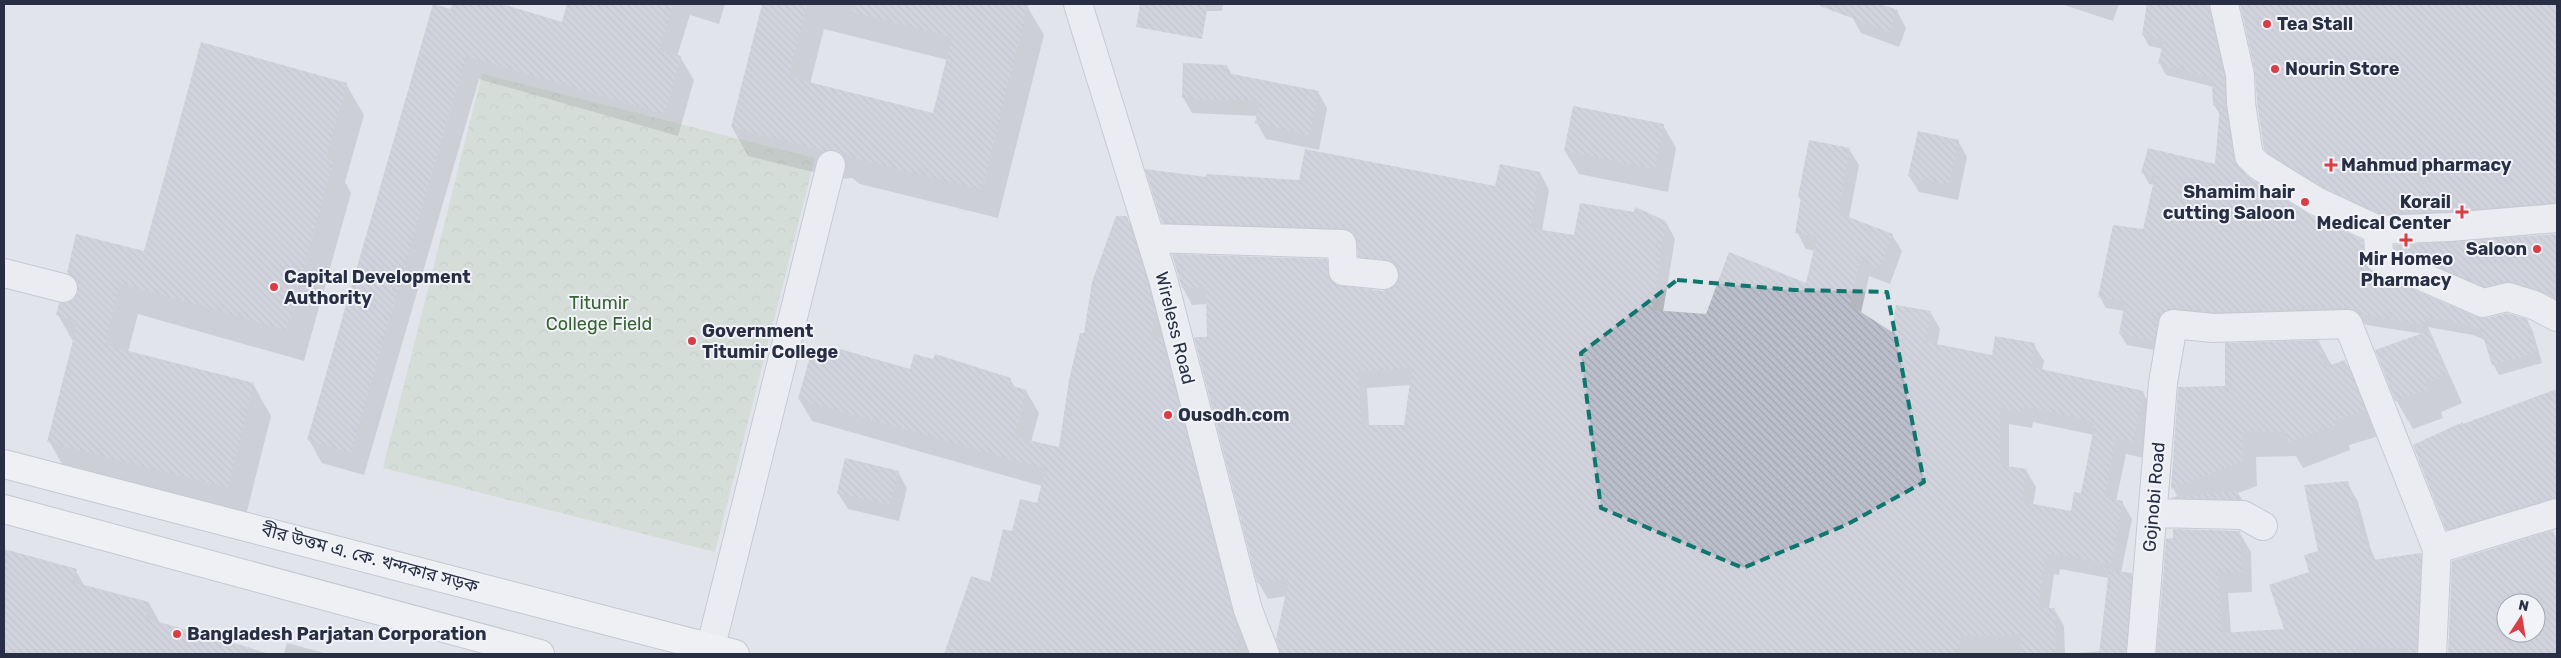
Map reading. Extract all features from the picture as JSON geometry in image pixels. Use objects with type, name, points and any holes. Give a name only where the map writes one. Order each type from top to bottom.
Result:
[{"type":"main road","name":"বীর উত্তম এ. কে. খন্দকার সড়ক","points":[[4,464],[718,652]]},
{"type":"main road","points":[[4,510],[540,654]]},
{"type":"street","name":"Wireless Road","points":[[1078,4],[1163,279],[1248,610],[1265,654]]},
{"type":"street","points":[[2224,4],[2240,75],[2241,103],[2249,156],[2258,165],[2316,201],[2378,230],[2450,228],[2557,218]]},
{"type":"street","points":[[718,652],[831,165]]},
{"type":"street","points":[[2378,230],[2379,258],[2483,303],[2508,297],[2534,305],[2557,317]]},
{"type":"street","points":[[1151,238],[1342,244],[1343,271],[1384,275]]},
{"type":"street","points":[[4,274],[63,288]]},
{"type":"street","name":"Gojnobi Road","points":[[2141,654],[2163,382],[2173,324],[2212,328],[2348,324],[2437,549]]},
{"type":"street","points":[[2153,513],[2243,515],[2263,526]]},
{"type":"street","points":[[2432,654],[2437,549],[2557,513]]},
{"type":"highlighted area","points":[[1677,280],[1794,290],[1887,292],[1924,482],[1848,524],[1743,568],[1601,508],[1581,353]]},
{"type":"green space","name":"Titumir College Field","points":[[482,74],[815,158],[715,552],[383,468]]},
{"type":"building","points":[[433,4],[451,9],[452,4],[502,4],[562,22],[567,4],[674,4],[659,50],[681,56],[665,114],[466,56],[351,453],[307,440]]},
{"type":"building","points":[[762,4],[807,4],[789,77],[933,113],[952,37],[852,12],[853,4],[1028,4],[982,190],[843,155],[834,150],[825,151],[731,127]]},
{"type":"building","points":[[1140,4],[1208,4],[1202,39],[1136,27]]},
{"type":"building","points":[[1820,4],[1881,4],[1898,10],[1889,32],[1820,6]]},
{"type":"building","points":[[2147,4],[2209,4],[2224,77],[2234,158],[2247,176],[2308,214],[2363,240],[2363,259],[2366,267],[2373,272],[2477,317],[2487,318],[2507,313],[2527,319],[2537,352],[2492,365],[2481,330],[2466,324],[2423,317],[2426,325],[2359,314],[2348,308],[2313,307],[2313,309],[2214,312],[2174,308],[2166,310],[2160,315],[2154,341],[2119,334],[2125,301],[2098,297],[2113,225],[2143,229],[2155,176],[2141,173],[2148,148],[2215,164],[2220,105],[2213,106],[2212,78],[2158,64],[2164,40],[2142,35]]},
{"type":"building","points":[[2240,4],[2557,4],[2557,81],[2554,80],[2557,113],[2557,203],[2381,214],[2323,187],[2268,153],[2264,149],[2255,72]]},
{"type":"building","points":[[201,42],[347,83],[326,158],[334,160],[286,330],[120,283],[105,345],[254,383],[228,488],[47,442],[78,321],[56,315],[59,303],[67,303],[74,299],[78,291],[78,283],[74,277],[67,273],[76,234],[144,251]]},
{"type":"building","points":[[1183,63],[1227,65],[1227,73],[1319,91],[1310,135],[1255,123],[1260,101],[1182,98]]},
{"type":"building","points":[[1573,106],[1664,124],[1655,169],[1564,151]]},
{"type":"building","points":[[1918,131],[1959,140],[1949,185],[1908,176]]},
{"type":"building","points":[[1809,140],[1850,148],[1838,213],[1893,234],[1880,268],[1860,260],[1850,305],[1892,332],[1896,305],[1931,311],[1926,342],[1992,355],[1995,336],[2035,343],[2031,367],[2144,391],[2134,442],[2116,438],[2105,497],[2123,501],[2111,564],[2051,553],[2050,559],[2045,558],[2038,608],[2055,608],[2056,654],[2021,654],[2020,634],[1961,636],[1957,654],[1280,654],[1276,639],[1289,578],[1257,583],[1194,337],[1207,337],[1206,287],[1182,288],[1172,254],[1327,259],[1329,278],[1335,284],[1382,291],[1390,289],[1396,284],[1399,277],[1398,269],[1393,263],[1386,260],[1358,257],[1356,236],[1343,228],[1162,223],[1145,169],[1206,177],[1206,174],[1299,180],[1305,149],[1495,186],[1500,164],[1540,172],[1530,228],[1574,235],[1580,203],[1634,212],[1635,207],[1666,221],[1652,310],[1706,314],[1729,252],[1806,283],[1817,236],[1795,233],[1801,198],[1798,197]],"holes":[[[1412,368],[1404,425],[1362,425],[1358,371]],[[2024,406],[2095,422],[2081,493],[2074,492],[2071,511],[2022,502],[2027,469],[2000,465],[2000,408],[2023,412]]]},
{"type":"building","points":[[1116,216],[1127,216],[1148,283],[1155,311],[1151,339],[1162,338],[1235,620],[1239,654],[944,654],[971,576],[990,582],[1003,529],[1012,531],[1020,499],[1037,503],[1045,469],[798,399],[812,349],[838,356],[840,349],[910,369],[914,354],[933,359],[935,354],[1011,378],[1009,385],[1027,390],[1014,437],[1059,447],[1069,380],[1080,333],[1084,333],[1092,282]]},
{"type":"building","points":[[2557,234],[2555,299],[2539,290],[2513,282],[2484,287],[2394,248],[2394,245]]},
{"type":"building","points":[[2429,331],[2447,374],[2425,383],[2428,390],[2395,401],[2375,350]]},
{"type":"building","points":[[2319,340],[2325,367],[2345,360],[2366,411],[2335,420],[2336,425],[2288,443],[2286,431],[2242,432],[2243,461],[2171,489],[2178,387],[2225,386],[2225,343]]},
{"type":"building","points":[[2557,389],[2557,496],[2446,530],[2413,445],[2463,422],[2463,424]]},
{"type":"building","points":[[845,458],[899,471],[890,505],[837,493]]},
{"type":"building","points":[[2348,481],[2362,536],[2364,536],[2372,560],[2421,553],[2417,654],[2408,654],[2408,649],[2356,646],[2356,654],[2157,654],[2166,539],[2173,538],[2173,529],[2240,531],[2242,572],[2218,573],[2222,633],[2284,629],[2269,585],[2309,572],[2304,555],[2318,551],[2304,485]]},
{"type":"building","points":[[2238,491],[2239,499],[2172,498],[2172,497]]},
{"type":"building","points":[[2553,530],[2557,547],[2557,654],[2448,654],[2452,561]]},
{"type":"building","points":[[4,549],[77,569],[73,582],[149,602],[145,618],[251,648],[250,654],[4,654]]},
{"type":"building","points":[[2109,570],[2132,573],[2126,654],[2099,654]]},
{"type":"place","name":"Tea Stall","points":[[2267,24]]},
{"type":"place","name":"Nourin Store","points":[[2275,69]]},
{"type":"place","name":"Mahmud pharmacy","points":[[2331,165]]},
{"type":"place","name":"Shamim hair cutting Saloon","points":[[2305,202]]},
{"type":"place","name":"Korail Medical Center","points":[[2462,212]]},
{"type":"place","name":"Mir Homeo Pharmacy","points":[[2406,240]]},
{"type":"place","name":"Saloon","points":[[2537,249]]},
{"type":"place","name":"Capital Development Authority","points":[[274,287]]},
{"type":"place","name":"Government Titumir College","points":[[692,341]]},
{"type":"place","name":"Ousodh.com","points":[[1168,415]]},
{"type":"place","name":"Bangladesh Parjatan Corporation","points":[[177,634]]}]
